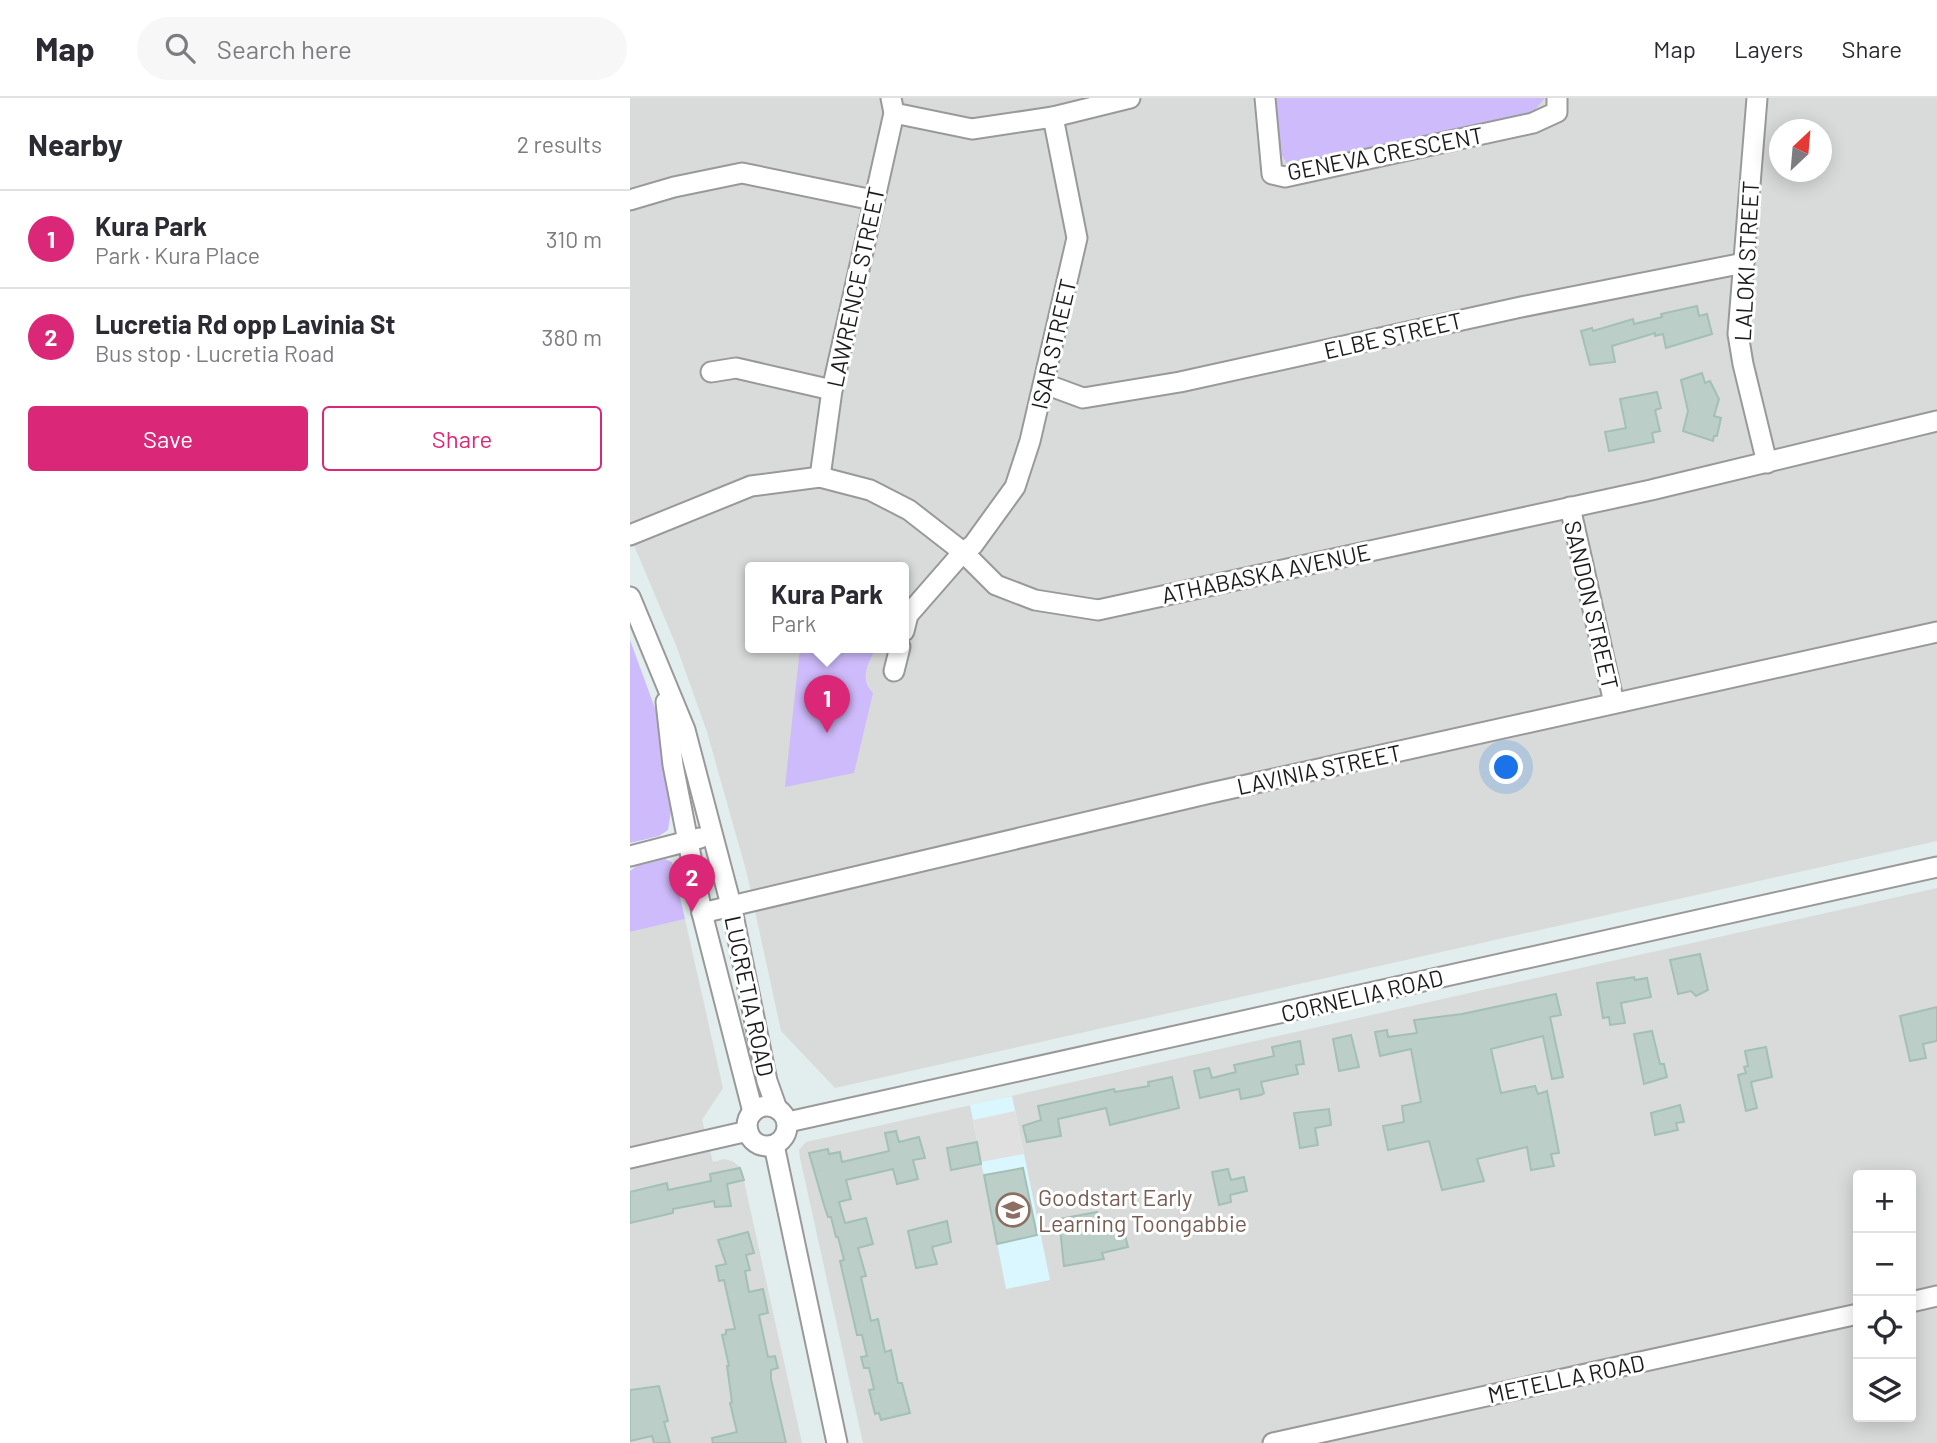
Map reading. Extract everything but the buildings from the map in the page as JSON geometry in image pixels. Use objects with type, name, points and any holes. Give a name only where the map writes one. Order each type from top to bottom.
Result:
[{"type":"street","points":[[893,105],[972,129],[1053,117],[1130,98]]},
{"type":"street","name":"GENEVA CRESCENT","points":[[1265,98],[1272,174],[1285,177],[1534,123],[1557,112],[1557,98]]},
{"type":"street","name":"LALOKI STREET","points":[[1757,98],[1738,318],[1740,350],[1767,463]]},
{"type":"street","name":"LAWRENCE STREET","points":[[820,477],[832,390],[893,105]]},
{"type":"street","name":"ISAR STREET","points":[[909,614],[963,552],[973,545],[1015,487],[1030,441],[1077,238],[1053,117]]},
{"type":"street","points":[[630,200],[674,187],[742,173],[873,200]]},
{"type":"street","name":"ELBE STREET","points":[[1045,384],[1083,398],[1180,382],[1521,307],[1744,262]]},
{"type":"street","points":[[711,372],[736,368],[832,390]]},
{"type":"street","name":"ATHABASKA AVENUE","points":[[630,535],[751,486],[820,477],[870,490],[909,510],[963,552],[996,585],[1035,600],[1098,610],[1767,463],[1937,421]]},
{"type":"street","name":"SANDON STREET","points":[[1570,507],[1614,703]]},
{"type":"street","name":"LUCRETIA ROAD","points":[[630,597],[685,730],[732,905],[767,1081],[782,1116]]},
{"type":"street","name":"LAVINIA STREET","points":[[702,913],[1206,793],[1937,632]]},
{"type":"street","points":[[894,671],[898,653]]},
{"type":"street","name":"LUCRETIA ROAD","points":[[664,683],[673,765],[702,913],[751,1122]]},
{"type":"street","points":[[630,856],[714,834]]},
{"type":"street","name":"CORNELIA ROAD","points":[[782,1116],[1937,867]]},
{"type":"street","points":[[630,1158],[751,1122],[766,1106],[782,1116],[785,1137],[774,1145],[760,1145],[754,1141],[751,1122]]},
{"type":"street","points":[[774,1145],[837,1443]]},
{"type":"street","points":[[1916,1301],[1937,1296]]},
{"type":"street","name":"METELLA ROAD","points":[[1273,1443],[1853,1315]]},
{"type":"shaded area","points":[[630,98],[1274,98],[1531,115],[1545,98],[1937,98],[1937,841],[835,1088],[781,1031],[747,874],[707,732],[676,645],[630,536]],"holes":[[[745,562],[909,562],[909,653],[874,653],[866,667],[870,690],[786,787],[799,653],[745,653]]]},
{"type":"shaded area","points":[[1274,98],[1545,98],[1531,115],[1293,166],[1287,164],[1279,150]]},
{"type":"shaded area","points":[[630,640],[656,711],[672,805],[668,830],[659,836],[630,843]]},
{"type":"shaded area","points":[[799,653],[874,653],[866,670],[866,681],[873,693],[854,773],[785,787]]},
{"type":"shaded area","points":[[665,859],[672,862],[685,919],[630,932],[630,871],[637,866]]},
{"type":"shaded area","points":[[1937,888],[1937,1443],[863,1443],[799,1150],[806,1142]]},
{"type":"shaded area","points":[[685,919],[723,1088],[702,1120],[713,1162],[724,1159],[732,1161],[742,1172],[802,1443],[630,1443],[630,932]]},
{"type":"shaded area","name":"Goodstart Early Learning Toongabbie","points":[[1012,1096],[1050,1280],[1006,1289],[970,1105]]},
{"type":"shaded area","points":[[1015,1111],[1024,1154],[981,1162],[973,1120]]},
{"type":"place","name":"Kura Park","points":[[827,733]]},
{"type":"place","name":"Lucretia Rd opp Lavinia St","points":[[692,912]]},
{"type":"place","name":"Goodstart Early Learning Toongabbie","points":[[1013,1210]]}]
